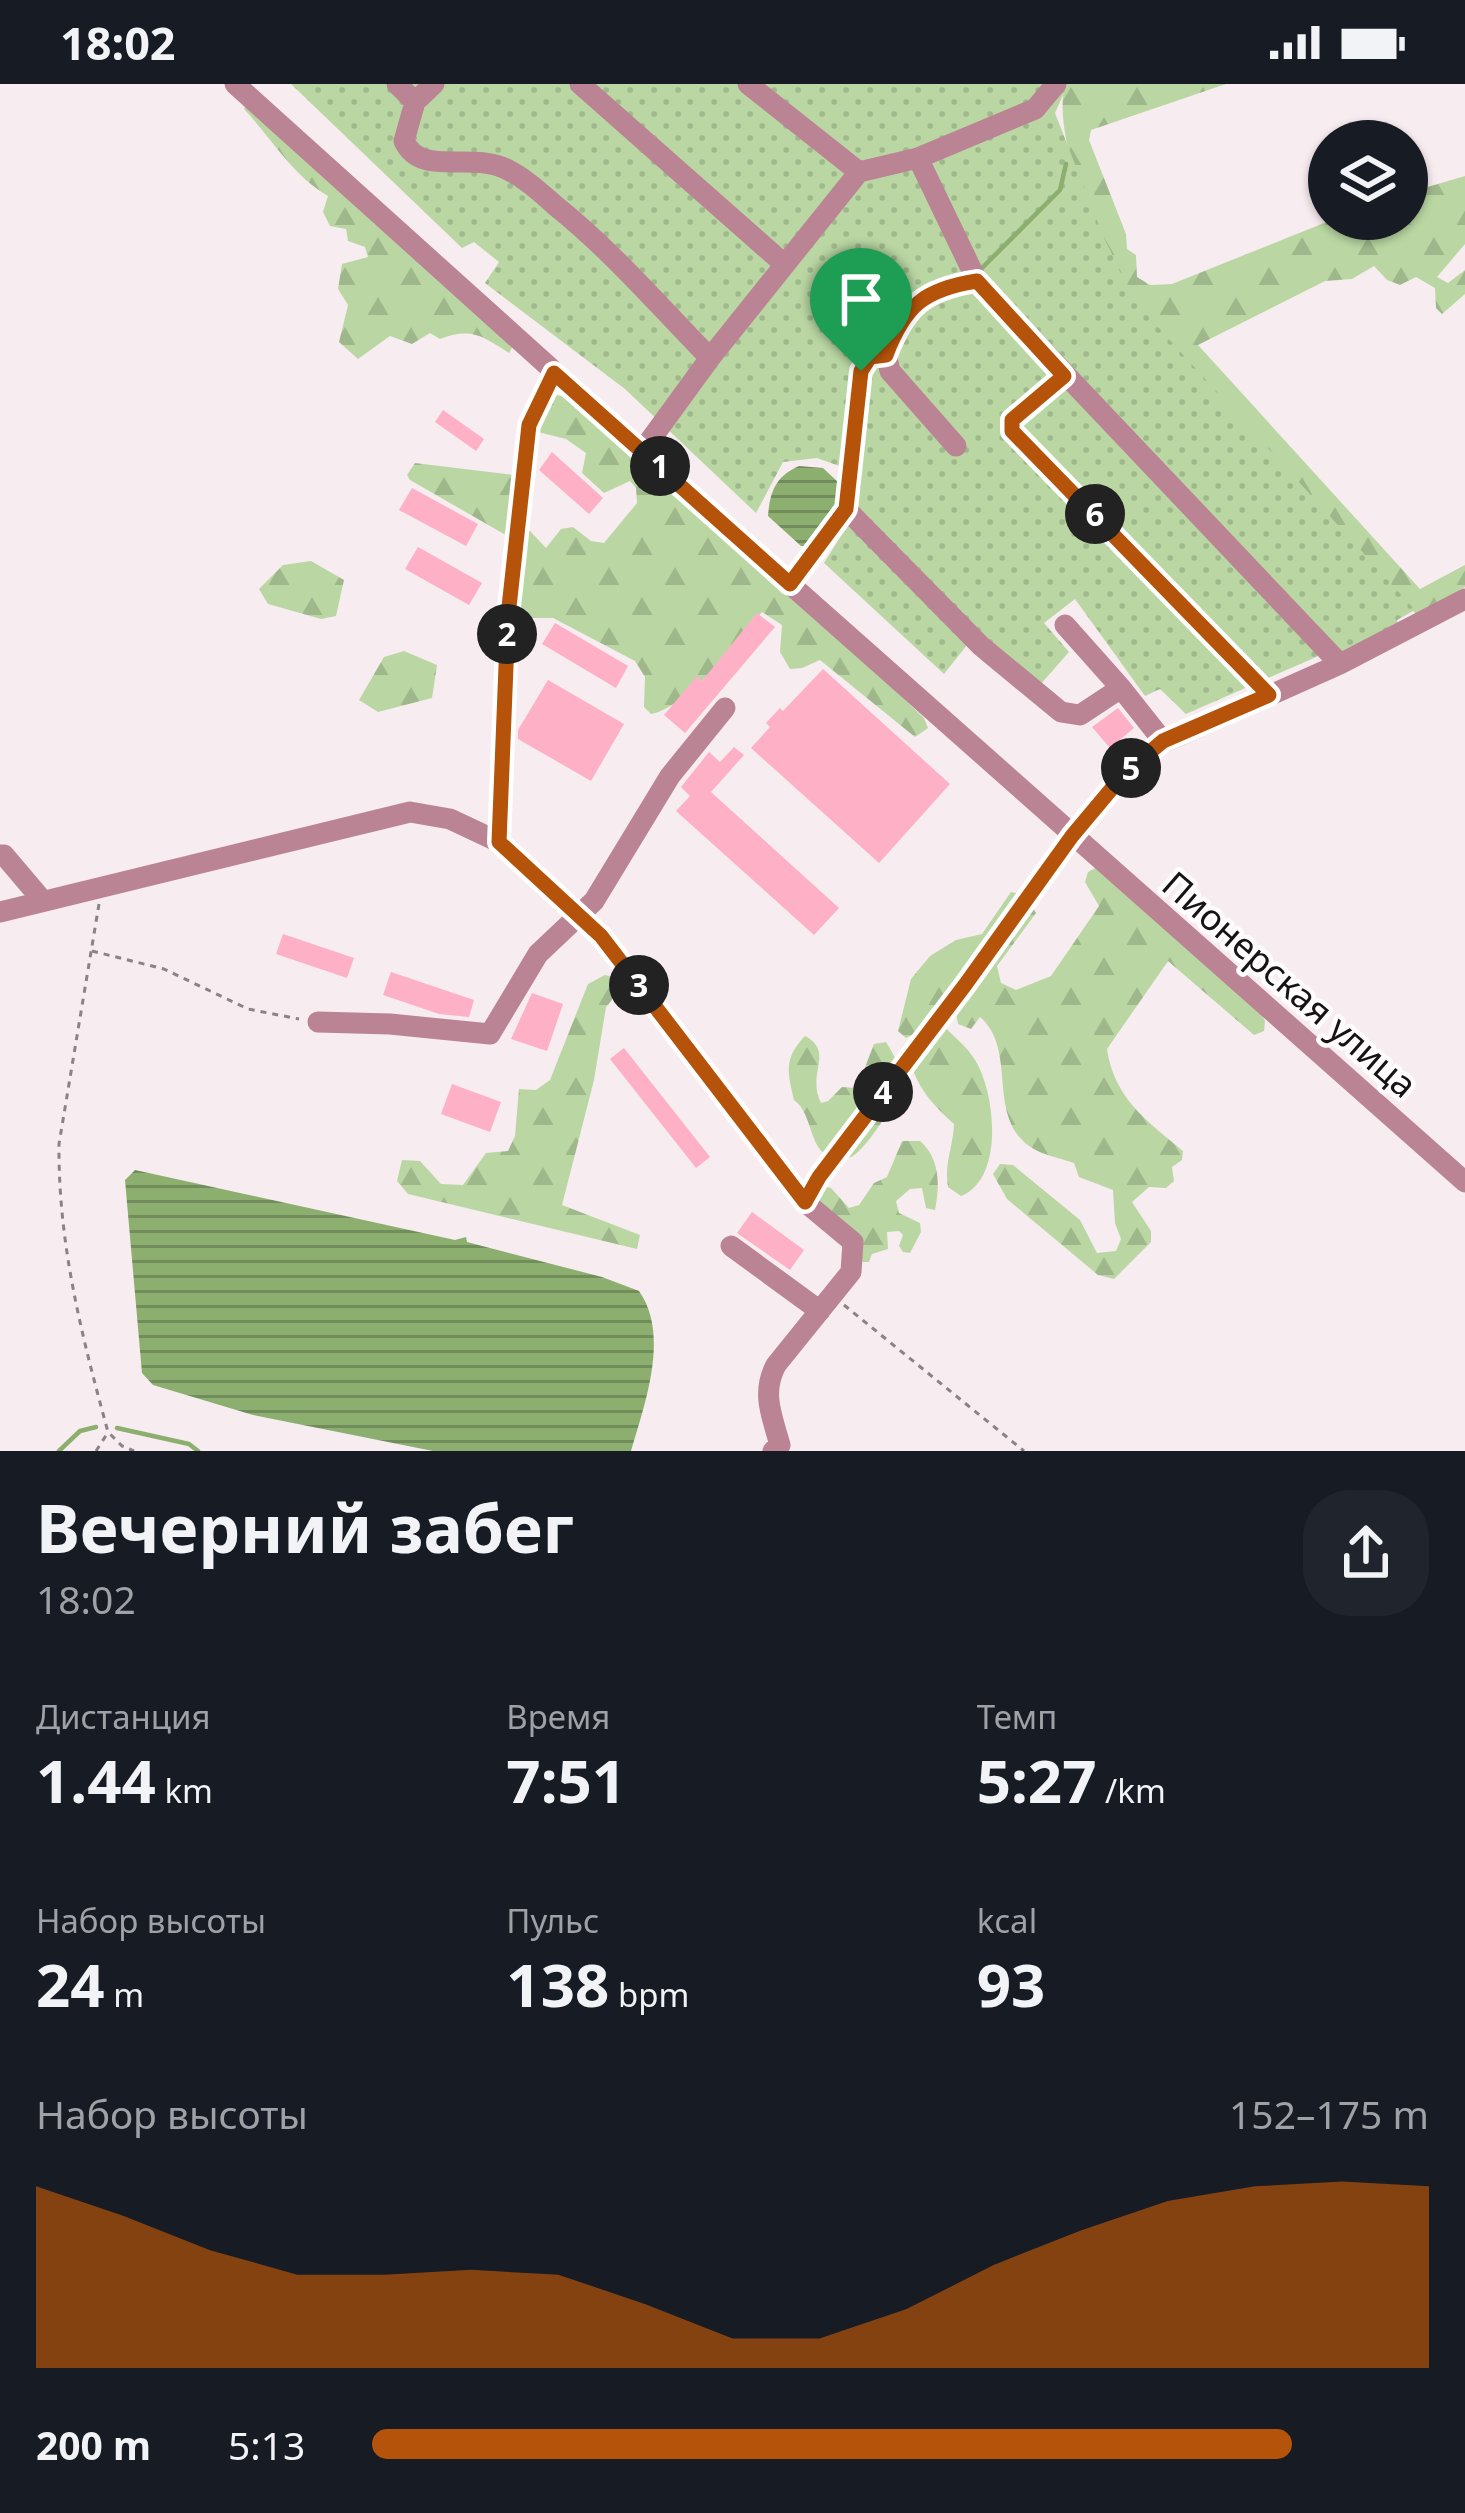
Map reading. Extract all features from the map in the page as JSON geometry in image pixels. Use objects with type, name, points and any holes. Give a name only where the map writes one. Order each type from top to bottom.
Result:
[{"type":"street","name":"Пионерская улица","points":[[235,84],[1465,1182]]},
{"type":"street","points":[[397,84],[415,102]]},
{"type":"street","points":[[434,84],[415,102],[404,141],[411,155],[425,163],[462,159],[502,167],[528,182],[592,235],[710,358]]},
{"type":"street","points":[[580,84],[784,264]]},
{"type":"street","points":[[748,84],[859,172]]},
{"type":"street","points":[[643,450],[859,172],[918,158],[1035,109],[1056,84]]},
{"type":"street","points":[[918,158],[977,281],[1340,664]]},
{"type":"street","points":[[956,446],[890,371],[886,355],[895,330],[919,300],[941,286],[977,281]]},
{"type":"street","points":[[790,584],[846,509],[861,371],[870,357],[886,355]]},
{"type":"street","points":[[499,842],[508,616],[529,425],[554,373]]},
{"type":"street","points":[[1064,376],[1012,420],[1012,431],[1269,695]]},
{"type":"street","points":[[846,509],[981,646],[1061,712],[1080,715],[1121,688]]},
{"type":"street","points":[[805,1202],[1072,836],[1124,774],[1163,741],[1340,664],[1465,599]]},
{"type":"street","points":[[1065,625],[1163,741]]},
{"type":"street","points":[[318,1022],[490,1034],[538,954],[594,901],[670,776],[725,707]]},
{"type":"street","points":[[0,913],[410,812],[450,819],[499,842],[601,936],[805,1202],[854,1242],[851,1272],[767,1382],[766,1396],[780,1444],[773,1451]]},
{"type":"street","points":[[0,855],[43,901]]},
{"type":"street","points":[[731,1246],[826,1304]]},
{"type":"path","points":[[101,890],[59,1144],[58,1184],[69,1282],[107,1432],[122,1447],[134,1451]]},
{"type":"path","points":[[92,952],[164,970],[248,1009],[318,1022]]},
{"type":"path","points":[[826,1304],[1024,1451]]},
{"type":"path","points":[[96,1451],[107,1432]]},
{"type":"green space","points":[[291,84],[1068,84],[1055,113],[1103,236],[1138,305],[1415,610],[1397,620],[1399,628],[1343,651],[1323,654],[1186,714],[1160,689],[1145,696],[1075,599],[1044,623],[1069,652],[1039,686],[975,635],[944,674],[824,563],[847,526],[856,472],[817,458],[783,462],[756,513],[625,389],[485,283],[499,262],[474,242],[462,248]]},
{"type":"green space","points":[[1066,84],[1226,84],[1091,130],[1089,140],[1126,234],[1127,249],[1136,255],[1137,277],[1150,285],[1172,284],[1308,229],[1308,240],[1428,240],[1428,187],[1465,176],[1465,244],[1437,277],[1448,283],[1465,270],[1465,294],[1442,314],[1436,308],[1435,288],[1416,277],[1400,285],[1387,280],[1374,266],[1352,279],[1325,281],[1198,345],[1420,589],[1465,565],[1465,587],[1417,615],[1190,375],[1170,375],[1099,245],[1066,140]]},
{"type":"green space","points":[[249,102],[367,208],[374,224],[388,230],[513,346],[509,353],[469,334],[440,339],[430,333],[412,344],[390,336],[358,359],[339,342],[348,305],[338,289],[342,264],[368,257],[365,247],[348,241],[346,229],[330,226],[323,212],[328,196],[283,156],[244,109]]},
{"type":"green space","points":[[549,393],[576,400],[788,588],[924,718],[928,728],[915,737],[820,660],[790,669],[780,652],[782,625],[762,612],[696,687],[651,714],[644,707],[645,677],[635,661],[553,618],[520,618],[514,607],[519,535],[530,531],[546,548],[561,529],[573,527],[591,541],[604,543],[637,503],[630,481],[604,493],[582,473],[586,453],[566,439],[538,432],[533,419]]},
{"type":"green space","points":[[415,463],[515,475],[511,525],[504,534],[410,480],[407,475]]},
{"type":"green space","points":[[311,561],[344,580],[336,616],[321,619],[268,604],[259,589],[283,565]]},
{"type":"green space","points":[[404,651],[437,665],[432,698],[378,712],[359,700],[384,657]]},
{"type":"green space","points":[[1097,867],[1265,1021],[1264,1031],[1254,1035],[1168,961],[1107,1049],[1125,1095],[1183,1151],[1182,1160],[1172,1167],[1174,1181],[1166,1188],[1149,1187],[1132,1202],[1151,1231],[1151,1242],[1114,1279],[1098,1275],[1007,1199],[993,1174],[1000,1164],[1013,1165],[1080,1220],[1097,1253],[1116,1251],[1121,1239],[1113,1190],[1079,1177],[1074,1163],[1034,1149],[1016,1133],[991,1031],[980,1017],[971,1029],[958,1024],[956,1013],[974,983],[958,976],[920,1031],[906,1038],[898,1031],[911,979],[930,956],[956,940],[982,934],[1011,892],[1025,895],[1036,913],[997,966],[1001,983],[1016,990],[1051,976],[1099,906],[1085,882],[1088,872]]},
{"type":"green space","points":[[605,975],[613,977],[614,994],[606,1007],[594,1080],[562,1205],[640,1235],[637,1249],[408,1194],[397,1181],[402,1160],[420,1161],[441,1184],[463,1185],[486,1153],[508,1151],[515,1136],[519,1089],[536,1090],[550,1080],[588,984]]},
{"type":"green space","points":[[946,1028],[981,1071],[991,1111],[985,1172],[961,1196],[948,1187],[947,1178],[954,1124],[927,1096],[910,1061],[934,1031]]},
{"type":"green space","points":[[805,1036],[818,1049],[816,1082],[821,1103],[842,1087],[857,1088],[874,1044],[886,1042],[895,1058],[899,1086],[893,1103],[873,1135],[851,1157],[834,1158],[820,1149],[794,1100],[789,1065]]},
{"type":"green space","points":[[902,1141],[920,1141],[931,1155],[938,1182],[935,1210],[926,1208],[922,1188],[910,1189],[896,1201],[899,1213],[920,1223],[921,1232],[910,1253],[899,1246],[903,1235],[899,1231],[887,1232],[888,1249],[863,1262],[817,1205],[822,1186],[831,1188],[849,1208],[859,1205],[874,1183],[887,1177]]},
{"type":"shaded area","points":[[799,466],[823,468],[840,484],[836,508],[810,546],[801,546],[768,516],[776,485]]},
{"type":"shaded area","points":[[135,1170],[455,1240],[466,1237],[467,1242],[639,1291],[653,1328],[654,1348],[631,1451],[433,1451],[253,1415],[153,1385],[142,1373],[125,1180]]},
{"type":"building","points":[[443,410],[484,439],[476,451],[435,422]]},
{"type":"building","points":[[552,452],[603,498],[589,514],[539,470]]},
{"type":"building","points":[[412,488],[478,524],[466,546],[399,510]]},
{"type":"building","points":[[418,547],[482,583],[469,605],[405,569]]},
{"type":"building","points":[[757,613],[775,627],[685,733],[664,715],[697,676],[702,681]]},
{"type":"building","points":[[555,623],[628,666],[616,688],[542,644]]},
{"type":"building","points":[[823,669],[950,784],[879,863],[751,748],[770,727],[766,723]]},
{"type":"building","points":[[548,680],[624,724],[591,781],[518,739],[518,730]]},
{"type":"building","points":[[1118,708],[1134,728],[1110,748],[1092,727]]},
{"type":"building","points":[[734,747],[744,755],[711,792],[839,908],[814,935],[676,811],[690,796],[681,787],[709,752],[720,762]]},
{"type":"building","points":[[283,934],[354,958],[347,978],[276,954]]},
{"type":"building","points":[[391,972],[474,1000],[469,1017],[439,1014],[383,995]]},
{"type":"building","points":[[532,993],[563,1004],[547,1051],[511,1039]]},
{"type":"building","points":[[624,1048],[710,1157],[696,1168],[610,1059]]},
{"type":"building","points":[[452,1084],[501,1102],[490,1132],[441,1114]]},
{"type":"building","points":[[752,1212],[804,1250],[790,1270],[737,1233]]},
{"type":"waterway","points":[[981,269],[1060,190],[1066,164]]},
{"type":"waterway","points":[[59,1451],[80,1431],[96,1427]]},
{"type":"waterway","points":[[117,1428],[189,1444],[198,1451]]},
{"type":"route","points":[[977,281],[1064,376],[1012,420],[1012,431],[1269,695],[1163,741],[1124,774],[1072,836],[805,1202],[601,936],[499,842],[508,616],[529,425],[554,373],[790,584],[846,509],[861,371],[870,357],[886,355],[895,330],[919,300],[941,286],[977,281]]}]
